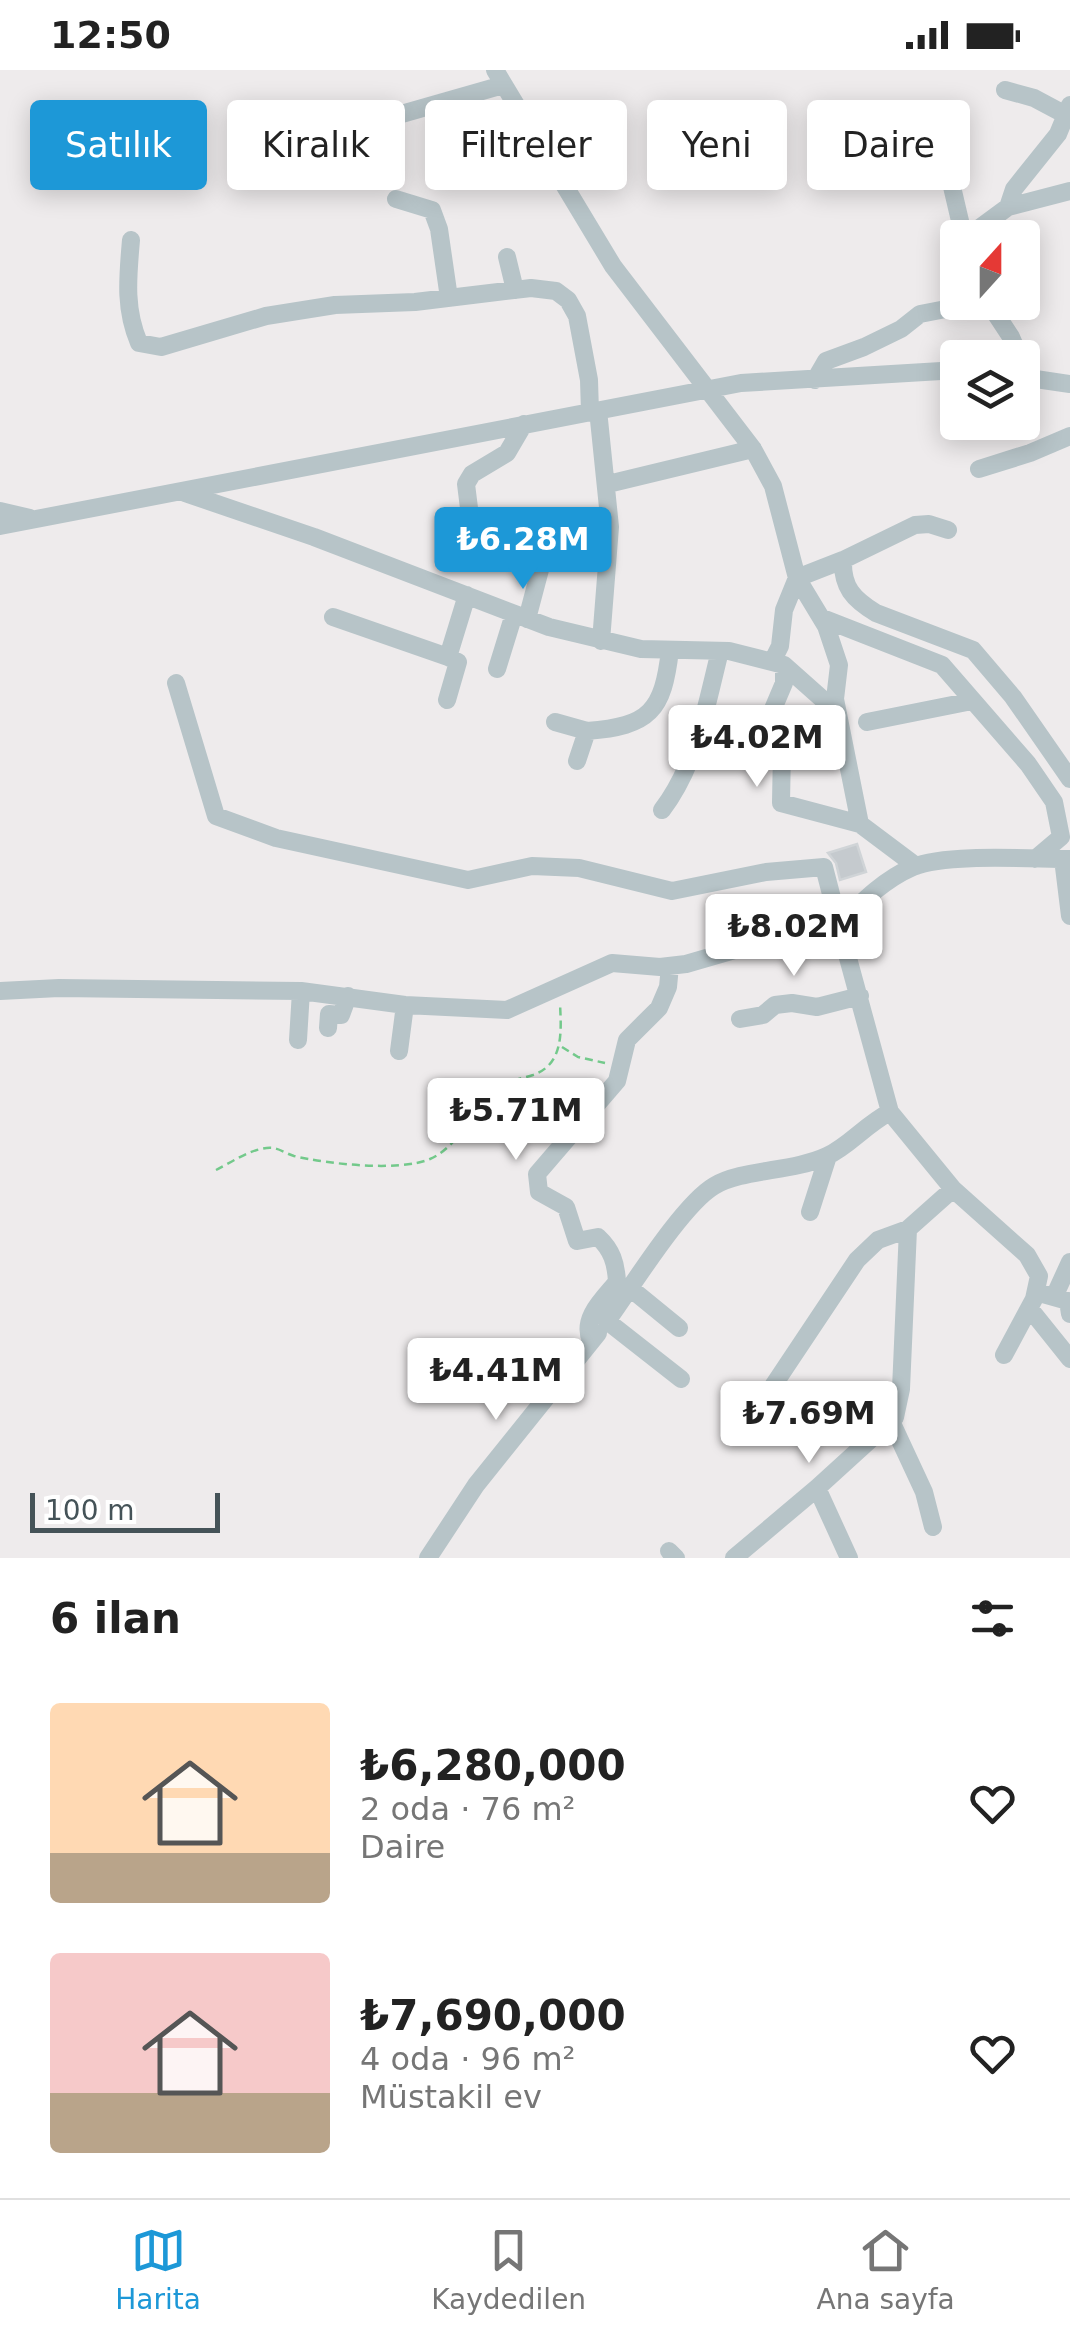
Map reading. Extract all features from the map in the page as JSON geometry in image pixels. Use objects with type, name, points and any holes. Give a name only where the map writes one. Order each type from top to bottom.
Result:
[{"type":"street","points":[[405,116],[499,78],[613,266],[753,450],[773,486],[797,578],[821,618],[839,666],[835,699],[860,824]]},
{"type":"street","points":[[1005,90],[1068,110],[1045,154],[1014,190],[1008,208]]},
{"type":"street","points":[[953,190],[960,220]]},
{"type":"street","points":[[991,220],[1008,208],[1070,191]]},
{"type":"street","points":[[396,200],[432,210],[439,229],[450,298]]},
{"type":"street","points":[[131,240],[126,288],[129,314],[139,342],[161,346],[266,316],[335,305],[516,290],[556,291],[568,300],[578,316],[608,484],[610,528],[602,641]]},
{"type":"street","points":[[507,257],[516,290]]},
{"type":"street","points":[[815,380],[826,361],[864,348],[920,314],[940,310]]},
{"type":"street","points":[[0,526],[741,383],[940,371]]},
{"type":"street","points":[[1040,374],[1070,384]]},
{"type":"street","points":[[472,532],[466,484],[472,474],[507,452],[524,424]]},
{"type":"street","points":[[979,468],[1070,436]]},
{"type":"street","points":[[608,484],[753,450]]},
{"type":"street","points":[[181,491],[521,616],[602,641],[642,649],[720,651],[778,662],[838,712]]},
{"type":"street","points":[[0,511],[35,519]]},
{"type":"street","points":[[916,866],[860,824],[781,803],[782,748],[773,709],[784,682],[778,662],[784,610],[797,578],[915,525],[929,524],[948,530]]},
{"type":"street","points":[[843,560],[842,577],[850,594],[862,605],[973,650],[1013,696],[1070,779]]},
{"type":"street","points":[[497,670],[540,566]]},
{"type":"street","points":[[448,657],[468,595]]},
{"type":"street","points":[[333,618],[458,662],[447,700]]},
{"type":"street","points":[[821,618],[942,666],[1028,764],[1054,802],[1061,837],[1035,858]]},
{"type":"street","points":[[555,722],[587,731],[633,723],[656,708],[666,681],[670,650]]},
{"type":"street","points":[[662,810],[697,745],[720,651]]},
{"type":"street","points":[[176,684],[216,816],[276,838],[468,880],[532,866],[564,867],[672,890],[824,867],[890,1112],[952,1190],[1028,1255],[1040,1276],[1040,1299],[1070,1358]]},
{"type":"street","points":[[868,722],[972,701]]},
{"type":"street","points":[[577,761],[587,731]]},
{"type":"street","points":[[0,991],[300,991],[405,1005],[507,1010],[612,963],[670,966],[839,925],[874,889],[916,866],[987,858],[1067,859],[1070,916]]},
{"type":"street","points":[[591,1341],[588,1320],[617,1282],[616,1265],[608,1246],[598,1237],[577,1241],[566,1208],[539,1192],[537,1174],[617,1082],[627,1040],[659,1008],[668,988],[670,966]]},
{"type":"street","points":[[298,1040],[300,991]]},
{"type":"street","points":[[328,1028],[330,1014],[341,1015],[348,996]]},
{"type":"street","points":[[740,1018],[763,1015],[775,1006],[792,1003],[817,1007],[860,996]]},
{"type":"street","points":[[399,1051],[405,1005]]},
{"type":"street","points":[[428,1558],[476,1486],[694,1204],[714,1186],[802,1166],[828,1156],[866,1125],[890,1112]]},
{"type":"street","points":[[810,1212],[828,1156]]},
{"type":"street","points":[[765,1398],[857,1260],[878,1240],[908,1229],[952,1190]]},
{"type":"street","points":[[734,1558],[754,1551],[895,1417],[901,1389],[908,1229]]},
{"type":"street","points":[[1004,1355],[1040,1299],[1070,1262]]},
{"type":"street","points":[[630,1288],[678,1328]]},
{"type":"street","points":[[1040,1299],[1068,1301],[1070,1314]]},
{"type":"street","points":[[608,1320],[681,1378]]},
{"type":"street","points":[[891,1421],[924,1492],[934,1527]]},
{"type":"street","points":[[817,1488],[849,1558]]},
{"type":"path","points":[[216,1170],[253,1152],[272,1148],[324,1161],[397,1168],[432,1158],[454,1142],[490,1095],[509,1081],[539,1073],[552,1061],[560,1046],[559,985]]},
{"type":"path","points":[[560,1046],[578,1057],[618,1068]]},
{"type":"building","points":[[857,844],[866,872],[840,880],[836,863],[828,853]]}]
